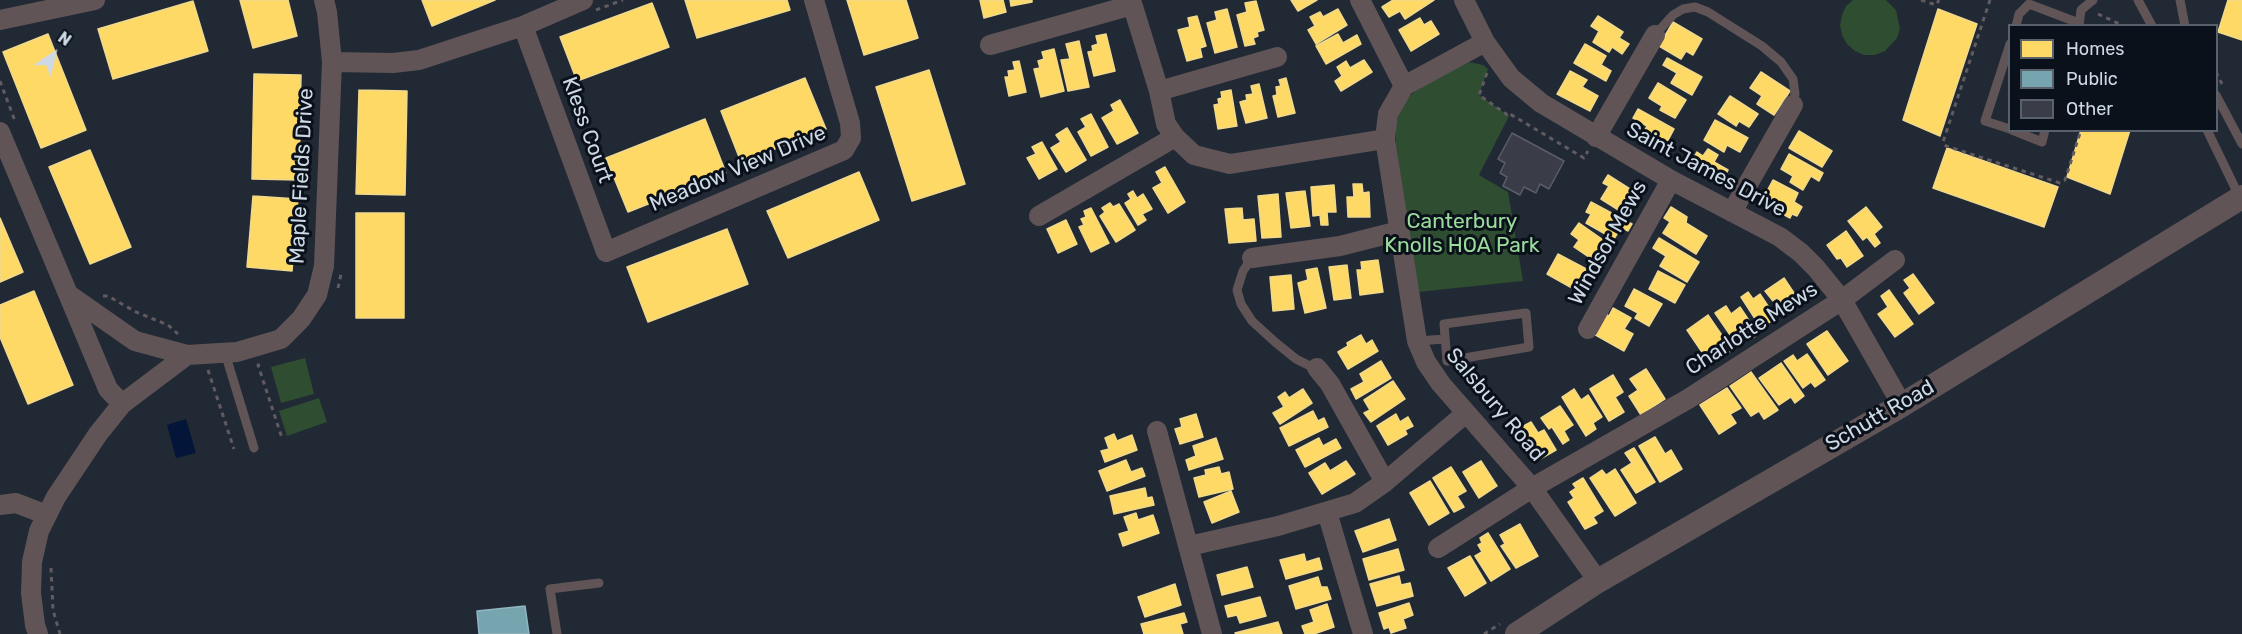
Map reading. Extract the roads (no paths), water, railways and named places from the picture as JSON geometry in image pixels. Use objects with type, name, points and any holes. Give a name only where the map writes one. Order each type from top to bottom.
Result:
[{"type":"street","points":[[0,20],[95,0]]},
{"type":"street","name":"Maple Fields Drive","points":[[69,296],[135,341],[225,353],[237,352],[281,339],[302,319],[317,295],[324,266],[332,62],[324,0]]},
{"type":"street","points":[[332,62],[393,63],[419,60],[523,26],[583,0]]},
{"type":"street","name":"Meadow View Drive","points":[[606,252],[844,150],[851,138],[850,123],[814,0]]},
{"type":"street","points":[[1360,0],[1404,86],[1485,42]]},
{"type":"street","name":"Saint James Drive","points":[[1464,0],[1485,42],[1511,78],[1541,103],[1594,141],[1780,237],[1801,253],[1842,300],[1902,405]]},
{"type":"street","points":[[990,45],[1132,3],[1159,91],[1166,124],[1194,155],[1230,164],[1385,139]]},
{"type":"street","name":"Kless Court","points":[[523,26],[606,252]]},
{"type":"street","points":[[1594,141],[1655,35]]},
{"type":"street","points":[[1159,91],[1277,57]]},
{"type":"street","name":"Salsbury Road","points":[[1404,86],[1388,114],[1385,139],[1417,340],[1426,362],[1466,413],[1532,488],[1598,581]]},
{"type":"street","points":[[1732,212],[1792,105]]},
{"type":"street","points":[[8,128],[69,296],[108,389],[122,404]]},
{"type":"street","points":[[1039,216],[1175,136]]},
{"type":"street","name":"Windsor Mews","points":[[1588,329],[1671,180]]},
{"type":"street","name":"Schutt Road","points":[[1517,634],[1598,581],[1902,405],[2241,198]]},
{"type":"street","points":[[1252,258],[1340,246],[1400,231]]},
{"type":"street","name":"Charlotte Mews","points":[[1438,548],[1532,488],[1688,399],[1842,300],[1895,260]]},
{"type":"street","points":[[38,634],[31,593],[32,562],[39,531],[47,515],[74,470],[122,404],[184,346]]},
{"type":"street","points":[[1317,369],[1330,384],[1385,482]]},
{"type":"street","points":[[1189,546],[1278,526],[1355,503],[1385,482],[1466,413]]},
{"type":"street","points":[[1156,431],[1212,634]]},
{"type":"street","points":[[0,505],[16,503],[47,515]]},
{"type":"street","points":[[1328,512],[1363,634]]},
{"type":"lane","points":[[2016,24],[2019,14],[2029,4],[2079,24],[2081,10],[2093,0]]},
{"type":"lane","points":[[2138,0],[2151,24]]},
{"type":"lane","points":[[2180,0],[2185,24]]},
{"type":"lane","points":[[1655,35],[1672,15],[1683,9],[1695,7],[1708,12],[1762,45],[1781,62],[1793,79],[1795,94],[1792,105]]},
{"type":"lane","points":[[2008,51],[1985,120],[2008,129]]},
{"type":"lane","points":[[2218,97],[2242,144]]},
{"type":"lane","points":[[2016,132],[2042,142],[2044,132]]},
{"type":"lane","points":[[2208,132],[2241,198]]},
{"type":"lane","points":[[1252,258],[1243,271],[1237,290],[1241,304],[1252,321],[1275,342],[1296,358],[1317,369]]},
{"type":"lane","points":[[1526,313],[1528,347],[1448,361],[1445,339],[1444,324],[1526,313]]},
{"type":"lane","points":[[1417,340],[1445,339]]},
{"type":"lane","points":[[225,353],[254,448]]},
{"type":"lane","points":[[557,634],[550,589],[599,583]]},
{"type":"water","points":[[186,419],[196,453],[176,458],[167,425]]},
{"type":"park label","name":"Canterbury Knolls HOA Park","points":[[1462,234]]}]
